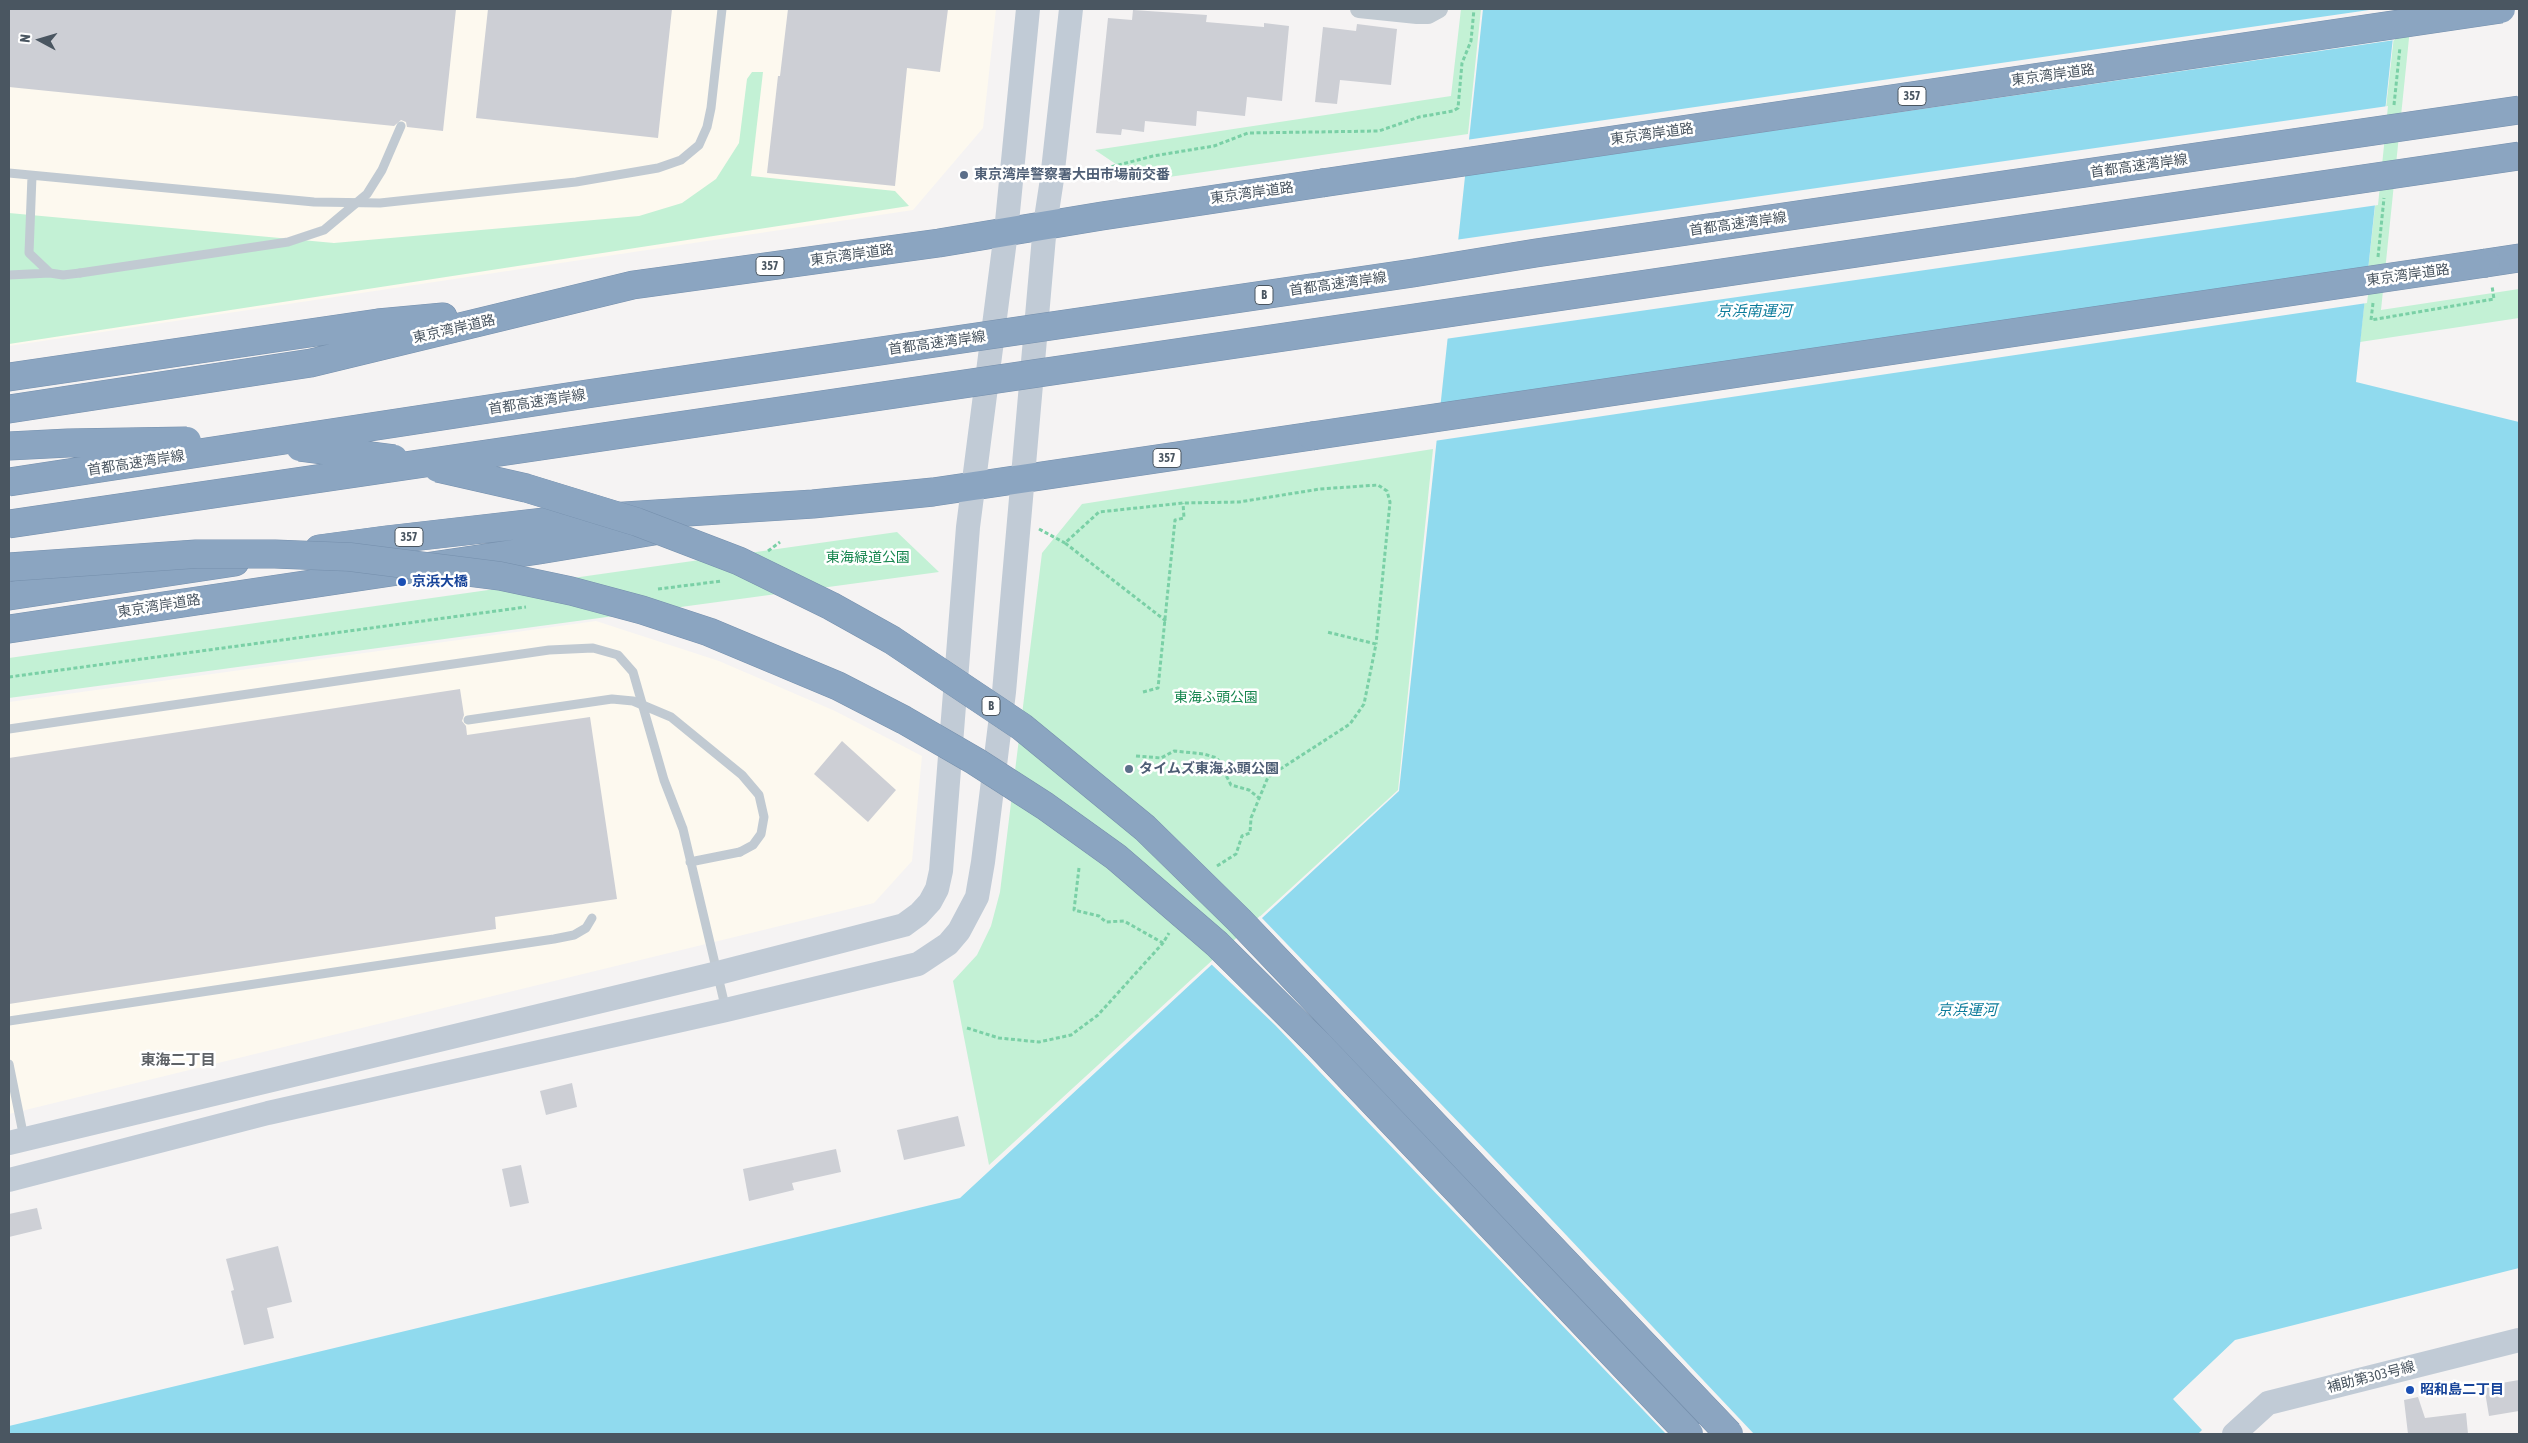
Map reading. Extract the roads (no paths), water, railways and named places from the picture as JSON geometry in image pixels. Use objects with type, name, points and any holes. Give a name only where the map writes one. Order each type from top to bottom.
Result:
[{"type":"highway","name":"東京湾岸道路","points":[[9,409],[311,363],[633,285],[1006,232],[1322,183],[2501,9]]},
{"type":"highway","name":"首都高速湾岸線","points":[[9,482],[597,392],[1413,274],[1546,252],[2519,110]]},
{"type":"highway","points":[[9,524],[2519,156]]},
{"type":"highway","name":"東京湾岸道路","points":[[9,596],[396,538],[562,520],[813,504],[972,487],[1312,436],[2489,272],[2519,258]]},
{"type":"highway","name":"357","points":[[9,377],[378,323],[535,310]]},
{"type":"highway","name":"B","points":[[9,446],[183,441],[302,447],[400,460],[526,488],[637,522],[739,561],[831,606],[892,640],[1022,727],[1145,828],[1266,948],[1729,1434]]},
{"type":"highway","name":"東京湾岸道路","points":[[9,628],[539,550],[813,504]]},
{"type":"highway","points":[[9,567],[196,554],[275,554],[350,557],[500,576],[615,603],[709,632],[838,686],[975,761],[1053,812],[1116,857],[1217,944],[1339,1065],[1689,1434]]},
{"type":"street","points":[[17,1141],[718,973],[904,925],[919,914],[933,896],[941,871],[972,487],[1006,232],[1028,9]]},
{"type":"street","points":[[9,1180],[268,1113],[726,1010],[918,964],[948,944],[959,932],[977,897],[1004,692],[1045,225],[1052,179],[1070,9]]},
{"type":"street","points":[[1359,9],[1417,15],[1428,14],[1439,9]]},
{"type":"street","name":"補助第303号線","points":[[2234,1434],[2268,1403],[2519,1340]]},
{"type":"lane","points":[[9,173],[314,202],[380,203],[576,182],[658,168],[681,160],[699,145],[707,126],[711,108],[722,9]]},
{"type":"lane","points":[[9,275],[80,274],[288,242],[324,230],[367,194],[382,170],[401,126]]},
{"type":"lane","points":[[32,176],[29,253],[50,273]]},
{"type":"lane","points":[[9,729],[549,650],[593,648],[618,655],[633,672],[664,780],[683,829],[726,1010]]},
{"type":"lane","points":[[468,720],[612,699],[633,702],[671,716],[742,775],[759,796],[764,817],[761,834],[752,845],[740,852],[690,862]]},
{"type":"lane","points":[[9,1021],[574,936],[586,928],[592,918]]},
{"type":"lane","points":[[9,1064],[17,1141]]},
{"type":"water","name":"京浜運河","points":[[1483,9],[2396,9],[2356,382],[2519,422],[2519,1268],[2235,1340],[2173,1399],[2202,1430],[2198,1434],[9,1434],[9,1426],[960,1198],[1399,791]]},
{"type":"place","name":"東京湾岸警察署大田市場前交番","points":[[964,175]]},
{"type":"place","name":"京浜大橋","points":[[402,582]]},
{"type":"place","name":"タイムズ東海ふ頭公園","points":[[1129,769]]},
{"type":"place","name":"昭和島二丁目","points":[[2410,1390]]},
{"type":"district","name":"東海二丁目","points":[[178,1060]]},
{"type":"water label","name":"京浜南運河","points":[[1754,311]]},
{"type":"park label","name":"東海緑道公園","points":[[868,558]]},
{"type":"park label","name":"東海ふ頭公園","points":[[1216,698]]}]
